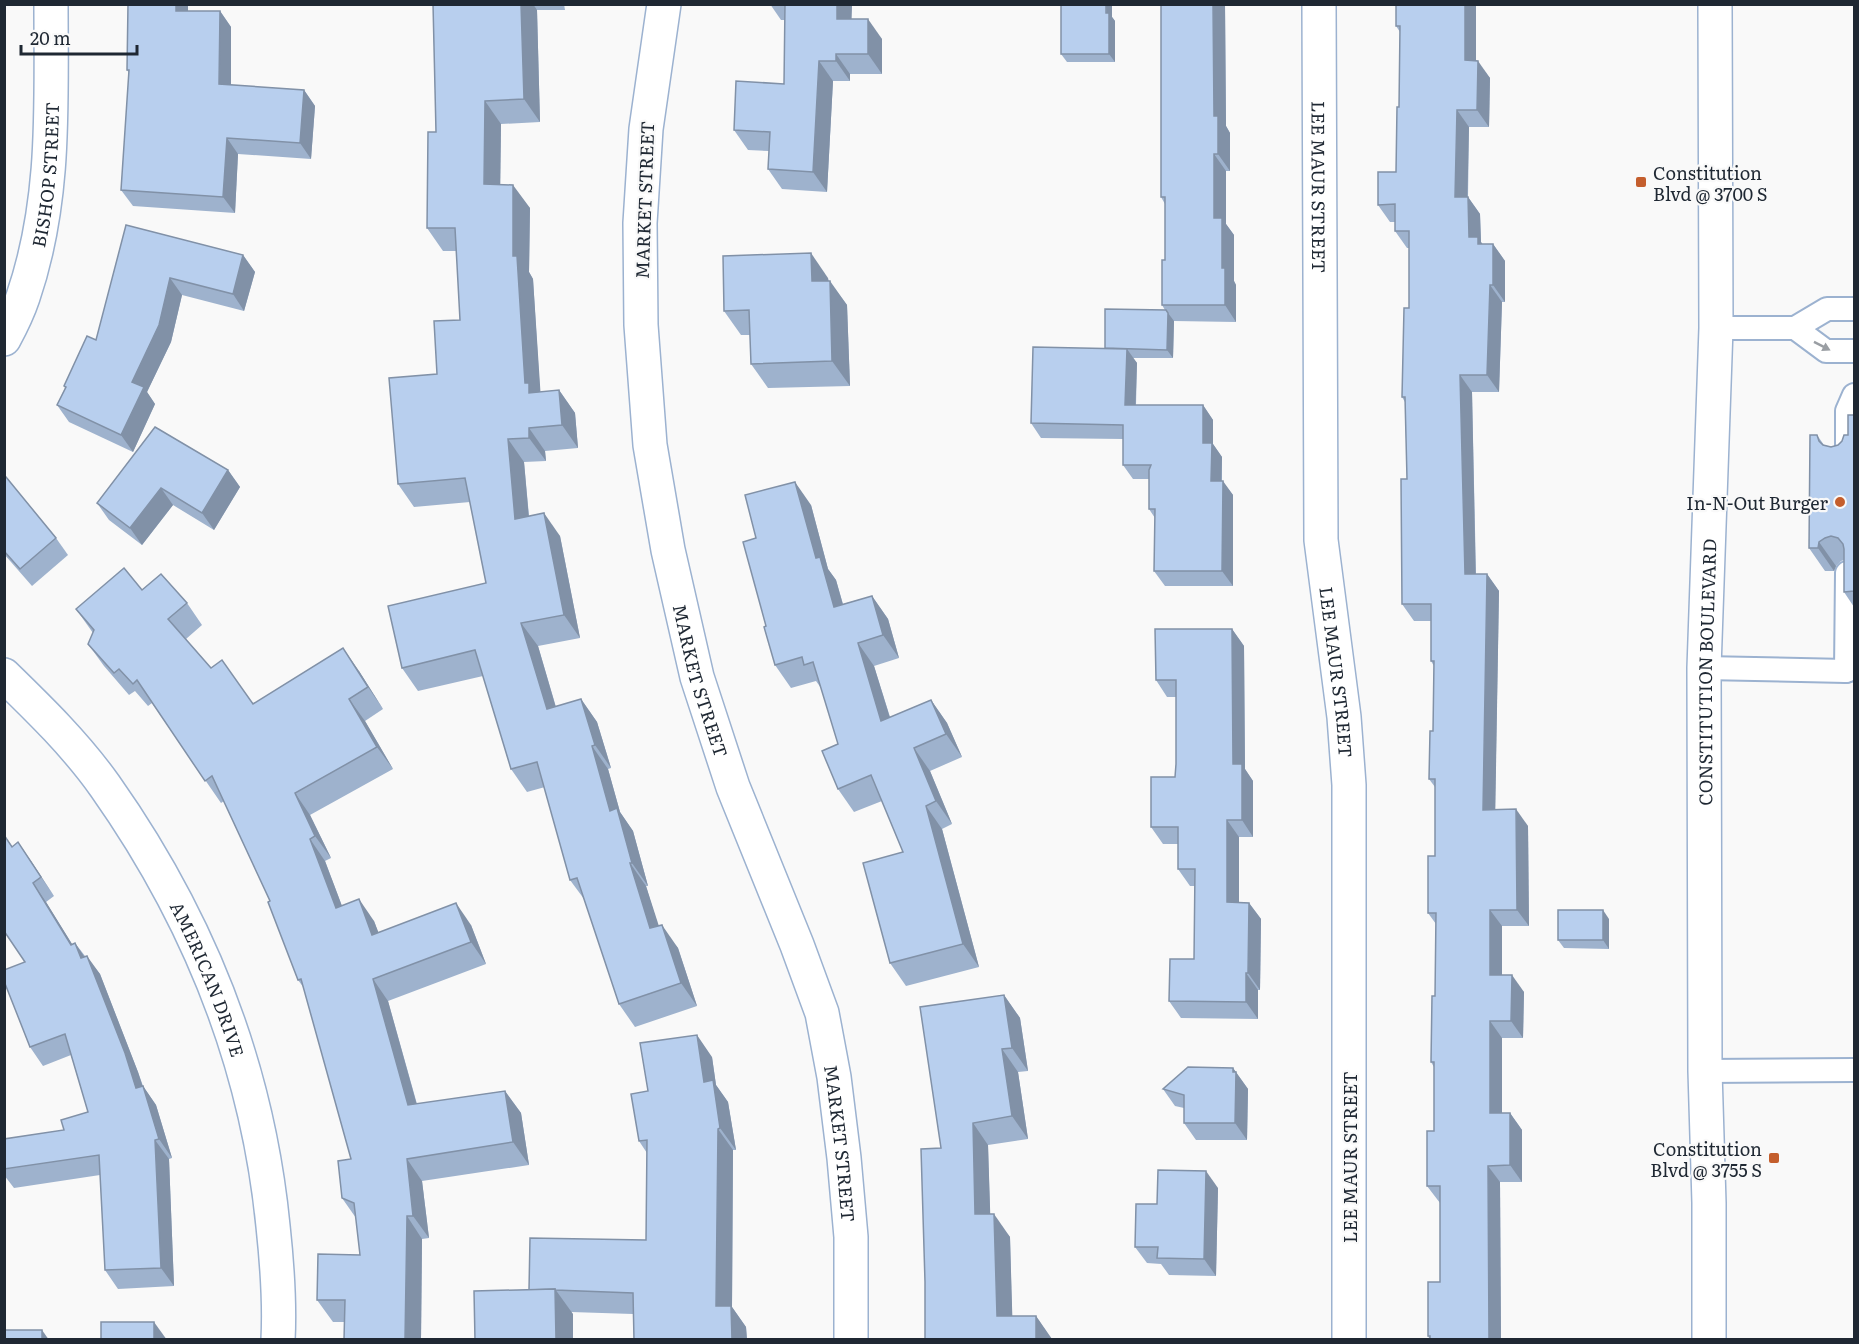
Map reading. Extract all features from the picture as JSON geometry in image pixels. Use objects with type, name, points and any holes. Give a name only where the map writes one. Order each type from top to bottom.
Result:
[{"type":"street","name":"BISHOP STREET","points":[[4,339],[23,298],[38,246],[47,192],[51,147],[51,4]]},
{"type":"street","name":"MARKET STREET","points":[[664,4],[646,129],[640,222],[641,325],[650,445],[668,550],[697,677],[733,787],[822,1013],[834,1077],[844,1158],[851,1237],[851,1340]]},
{"type":"street","name":"LEE MAUR STREET","points":[[1319,4],[1321,540],[1344,717],[1349,785],[1349,1340]]},
{"type":"street","name":"CONSTITUTION BOULEVARD","points":[[1709,1340],[1709,1203],[1705,1071],[1704,668],[1716,328],[1715,4]]},
{"type":"street","name":"AMERICAN DRIVE","points":[[4,675],[54,723],[104,784],[148,851],[187,922],[222,1004],[249,1087],[268,1177],[276,1258],[278,1340]]},
{"type":"lane","points":[[1716,328],[1795,328],[1827,309],[1854,309]]},
{"type":"lane","points":[[1795,328],[1826,351],[1854,351]]},
{"type":"lane","points":[[1847,457],[1847,411],[1854,395]]},
{"type":"lane","points":[[1704,668],[1850,669],[1847,573]]},
{"type":"lane","points":[[1705,1071],[1854,1070]]},
{"type":"building","points":[[128,4],[176,4],[176,11],[220,11],[219,84],[304,90],[300,143],[227,138],[223,197],[121,190],[129,70],[127,70]]},
{"type":"building","points":[[433,4],[521,4],[524,99],[485,101],[484,184],[513,185],[513,256],[517,256],[525,383],[529,383],[529,393],[559,390],[562,425],[529,428],[529,438],[508,439],[515,519],[544,513],[564,615],[521,623],[547,709],[581,699],[595,745],[592,746],[610,811],[617,808],[632,863],[630,863],[650,928],[662,925],[681,983],[619,1004],[577,878],[570,880],[537,762],[511,769],[475,650],[402,668],[388,606],[486,583],[465,478],[398,484],[389,378],[437,374],[434,321],[460,320],[455,228],[427,228],[428,132],[436,132]]},
{"type":"building","points":[[785,4],[837,4],[837,19],[868,19],[868,54],[836,54],[836,61],[819,61],[813,172],[768,169],[770,132],[734,130],[736,81],[784,84]]},
{"type":"building","points":[[1061,4],[1106,4],[1106,13],[1109,13],[1109,54],[1061,54]]},
{"type":"building","points":[[1161,4],[1213,4],[1214,116],[1218,116],[1218,154],[1214,154],[1214,218],[1222,218],[1225,305],[1162,305],[1165,197],[1161,197]]},
{"type":"building","points":[[1396,4],[1465,4],[1465,60],[1478,61],[1477,110],[1457,110],[1455,197],[1468,197],[1469,237],[1478,237],[1478,244],[1493,244],[1493,285],[1490,285],[1487,375],[1460,375],[1465,574],[1487,574],[1483,810],[1516,809],[1517,910],[1490,910],[1490,975],[1512,975],[1511,1021],[1490,1021],[1490,1113],[1510,1113],[1510,1165],[1488,1166],[1489,1340],[1430,1340],[1428,1336],[1428,1282],[1440,1282],[1440,1186],[1427,1186],[1427,1131],[1434,1131],[1434,1062],[1431,1062],[1436,913],[1428,913],[1428,856],[1435,856],[1435,779],[1429,779],[1430,731],[1433,731],[1434,661],[1431,661],[1431,604],[1402,604],[1401,479],[1407,479],[1405,397],[1402,397],[1404,308],[1409,308],[1409,231],[1395,231],[1395,204],[1378,205],[1378,172],[1396,172],[1400,26],[1396,26]]},
{"type":"building","points":[[126,225],[243,255],[233,294],[170,278],[159,325],[132,382],[144,387],[121,435],[57,405],[87,336],[96,340]]},
{"type":"building","points":[[811,253],[812,281],[830,281],[832,361],[751,364],[749,310],[724,311],[723,256]]},
{"type":"building","points":[[1105,309],[1166,310],[1168,313],[1167,350],[1105,348]]},
{"type":"building","points":[[1033,347],[1127,349],[1125,405],[1203,405],[1203,443],[1212,443],[1211,481],[1223,481],[1222,571],[1154,571],[1155,509],[1149,509],[1151,465],[1123,465],[1123,425],[1031,423]]},
{"type":"building","points":[[1848,415],[1854,415],[1854,591],[1844,592],[1843,544],[1838,538],[1831,536],[1819,542],[1818,548],[1809,548],[1810,435],[1817,435],[1823,445],[1831,447],[1838,445],[1844,435],[1848,435]]},
{"type":"building","points":[[155,427],[228,470],[202,513],[161,488],[130,528],[97,503]]},
{"type":"building","points":[[6,477],[56,538],[20,569],[4,551],[4,478]]},
{"type":"building","points":[[795,482],[816,558],[820,557],[834,607],[872,596],[883,635],[858,643],[881,721],[931,700],[946,734],[914,748],[936,801],[926,806],[963,944],[890,963],[863,863],[903,852],[871,775],[838,789],[822,751],[838,744],[813,662],[804,665],[802,657],[775,665],[743,542],[756,538],[745,495]]},
{"type":"building","points":[[124,568],[142,590],[161,574],[187,603],[168,619],[211,668],[222,660],[253,704],[343,648],[368,687],[349,699],[377,747],[295,793],[315,836],[310,839],[336,908],[359,899],[372,935],[456,903],[471,942],[373,979],[408,1105],[505,1091],[513,1142],[407,1159],[413,1216],[407,1216],[405,1340],[344,1340],[345,1300],[317,1300],[318,1254],[360,1255],[354,1203],[342,1198],[338,1161],[351,1159],[301,979],[298,980],[268,902],[270,901],[212,776],[205,781],[137,680],[133,684],[119,669],[114,673],[88,644],[94,630],[76,609]]},
{"type":"building","points":[[1155,629],[1232,629],[1233,764],[1242,764],[1242,820],[1227,820],[1227,902],[1249,903],[1246,1002],[1169,1001],[1170,959],[1194,959],[1195,869],[1178,869],[1178,827],[1151,827],[1151,777],[1175,777],[1176,764],[1176,680],[1156,680]]},
{"type":"building","points":[[4,835],[12,847],[18,842],[41,877],[33,883],[71,945],[75,943],[81,958],[87,956],[125,1053],[136,1088],[143,1086],[159,1139],[155,1140],[161,1268],[105,1270],[99,1155],[4,1169],[4,1139],[64,1130],[61,1120],[88,1112],[65,1034],[30,1047],[4,981],[4,970],[25,962],[4,931]]},
{"type":"building","points":[[1558,910],[1603,910],[1603,940],[1558,940]]},
{"type":"building","points":[[1004,995],[1012,1048],[1002,1049],[1012,1116],[973,1123],[975,1214],[994,1214],[997,1316],[1036,1316],[1036,1340],[925,1340],[921,1149],[941,1148],[920,1007]]},
{"type":"building","points":[[697,1035],[704,1082],[713,1080],[720,1128],[718,1129],[716,1306],[731,1306],[732,1340],[634,1340],[633,1293],[529,1290],[530,1238],[646,1240],[647,1140],[639,1141],[631,1094],[648,1091],[640,1043]]},
{"type":"building","points":[[1188,1067],[1233,1068],[1233,1072],[1236,1072],[1235,1123],[1184,1123],[1184,1095],[1163,1089]]},
{"type":"building","points":[[1158,1170],[1206,1171],[1204,1259],[1157,1258],[1158,1247],[1135,1247],[1136,1204],[1157,1204]]},
{"type":"building","points":[[555,1289],[556,1340],[475,1340],[474,1291]]},
{"type":"building","points":[[101,1322],[154,1322],[154,1340],[101,1340]]},
{"type":"building","points":[[4,1330],[42,1330],[42,1340],[4,1340]]},
{"type":"place","name":"Constitution Blvd @ 3700 S","points":[[1641,182]]},
{"type":"place","name":"In-N-Out Burger","points":[[1840,502]]},
{"type":"place","name":"Constitution Blvd @ 3755 S","points":[[1774,1158]]}]
